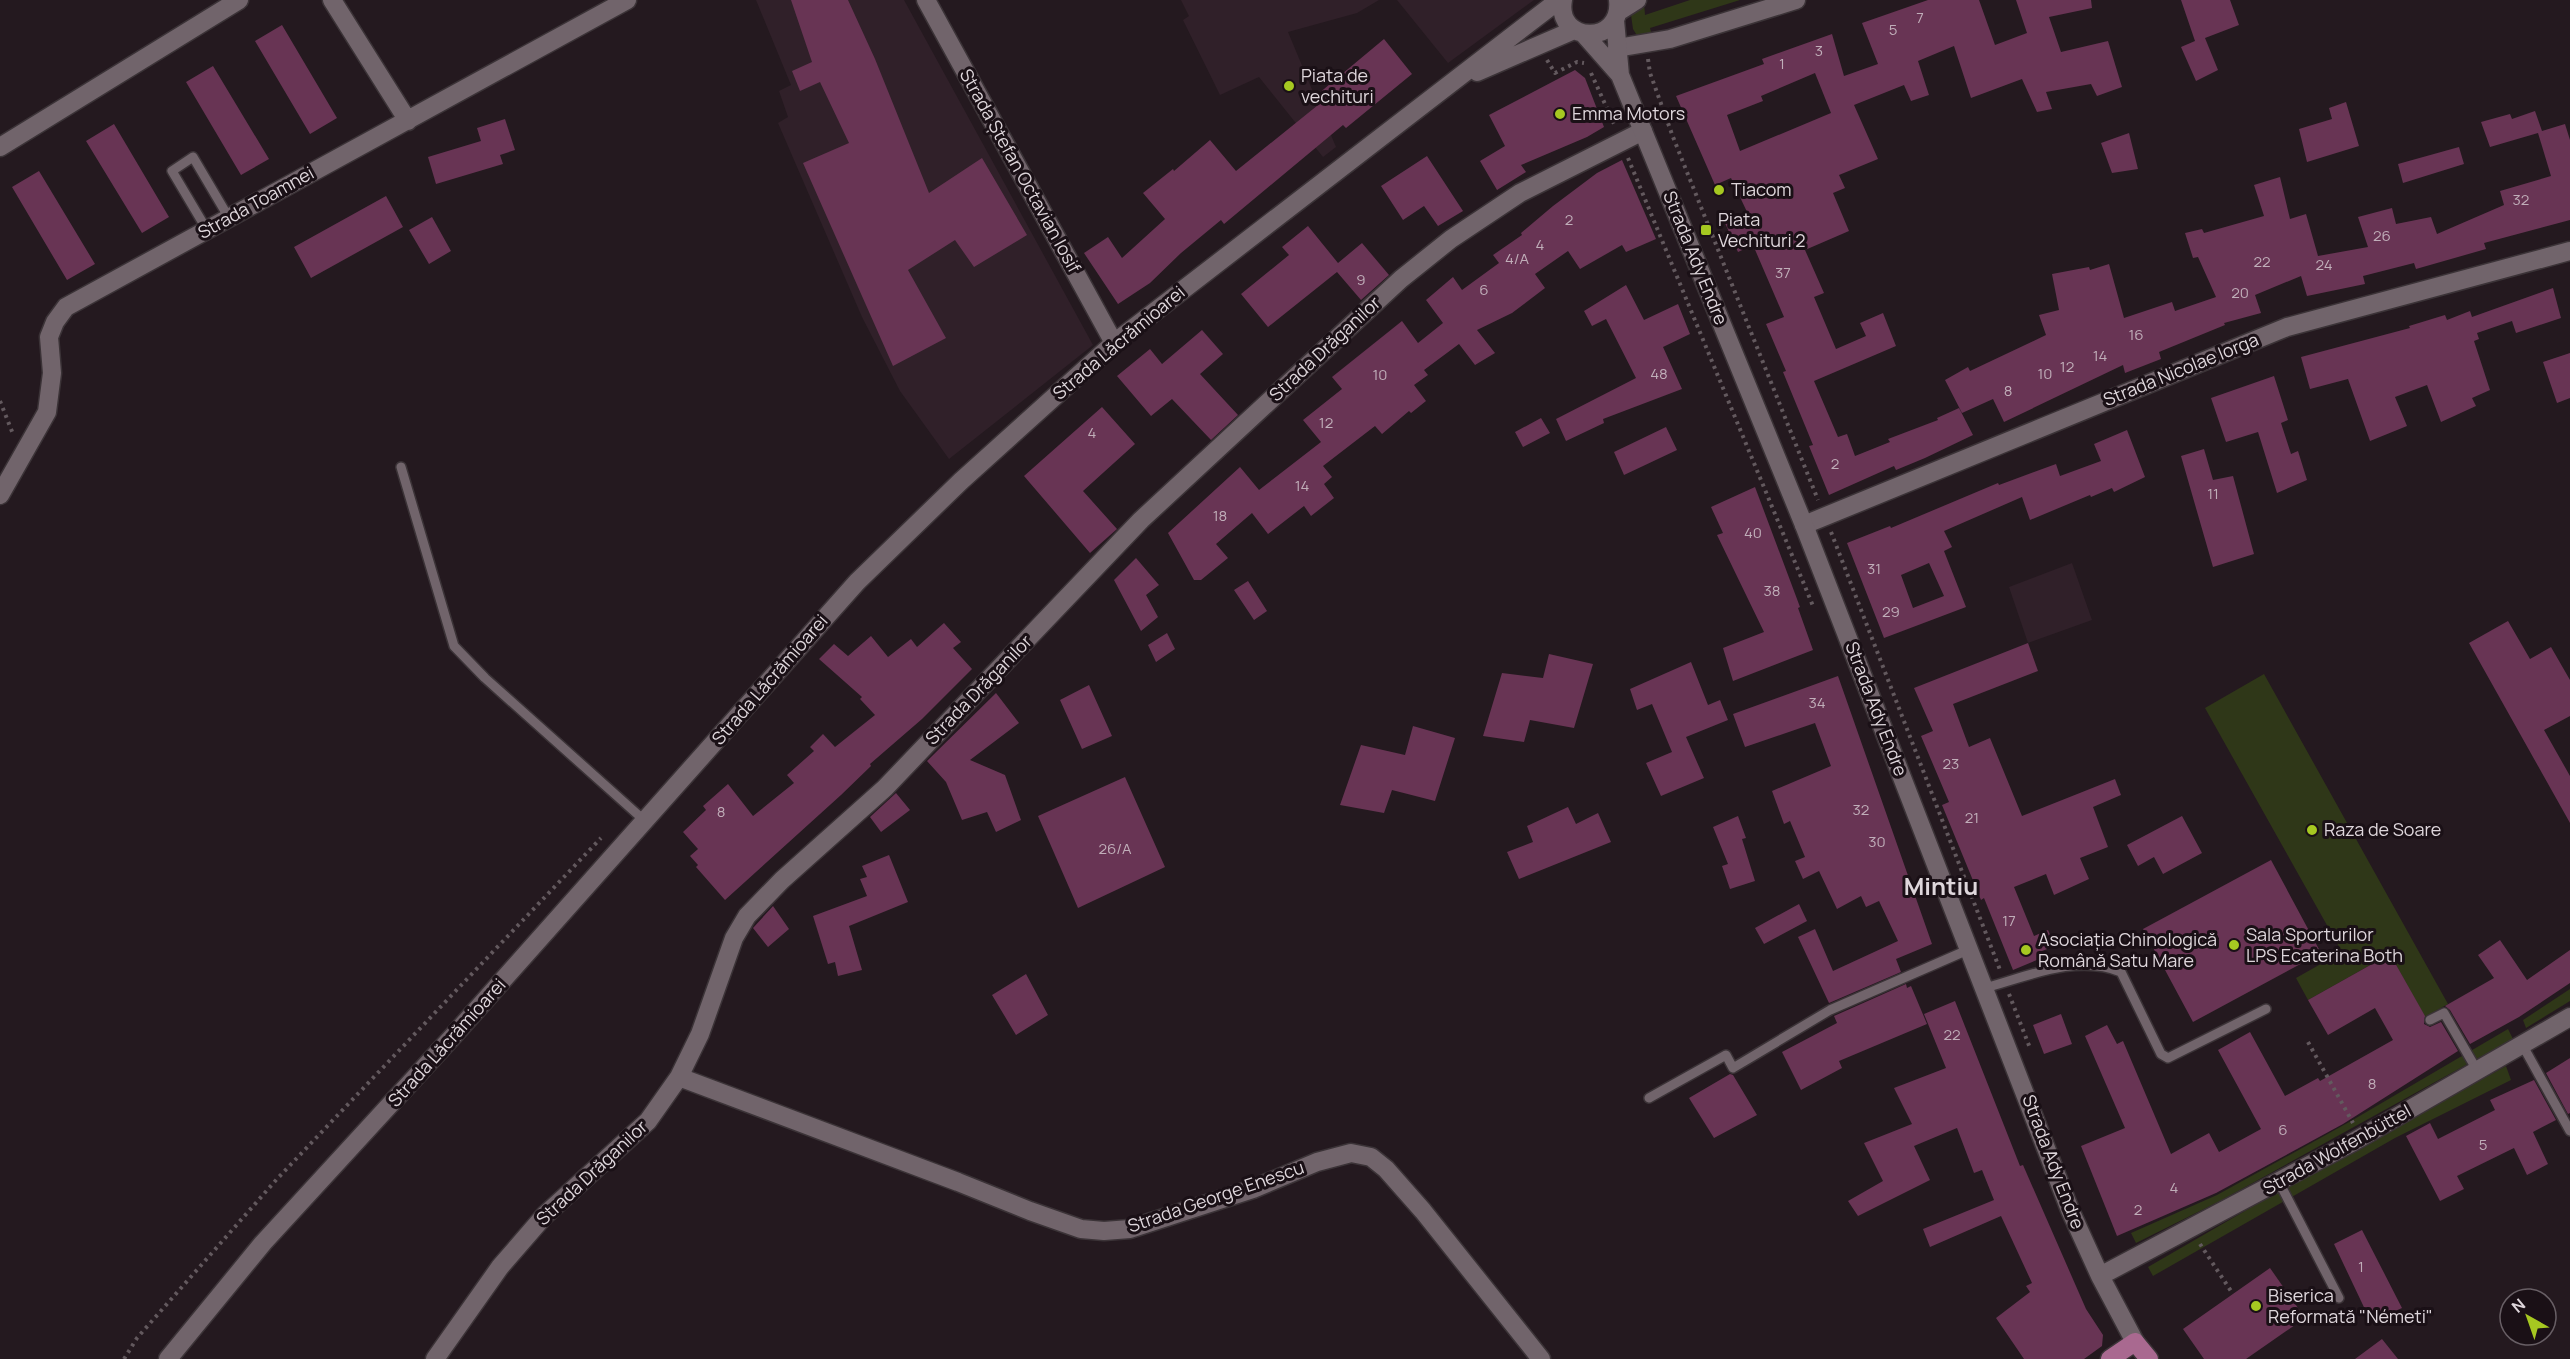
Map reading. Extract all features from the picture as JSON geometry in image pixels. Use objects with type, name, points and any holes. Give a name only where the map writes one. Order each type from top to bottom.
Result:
[{"type":"main road","points":[[2110,1359],[2135,1342],[2149,1359]]},
{"type":"street","points":[[0,147],[239,0]]},
{"type":"street","points":[[332,0],[408,121]]},
{"type":"street","name":"Strada Toamnei","points":[[0,495],[47,412],[52,373],[49,337],[55,322],[66,307],[627,0]]},
{"type":"street","name":"Strada Ștefan Octavian Iosif","points":[[926,0],[1114,343]]},
{"type":"street","name":"Strada Lăcrămioarei","points":[[168,1359],[263,1243],[454,1035],[857,582],[961,481],[1114,343],[1561,0]]},
{"type":"street","name":"Strada Ady Endre","points":[[1561,0],[1563,15],[1620,75]]},
{"type":"street","name":"Strada Lăcrămioarei","points":[[1451,83],[1578,32],[1601,32],[1617,11],[1637,0]]},
{"type":"street","points":[[1617,48],[1670,39],[1796,0]]},
{"type":"street","name":"Strada Ady Endre","points":[[1617,11],[1620,75],[1804,525],[2070,1209],[2100,1276],[2135,1342]]},
{"type":"street","name":"Strada Drăganilor","points":[[435,1359],[460,1320],[507,1258],[545,1215],[648,1121],[679,1077],[700,1034],[734,938],[747,916],[816,849],[885,788],[1141,520],[1401,279],[1443,246],[1520,193],[1643,131]]},
{"type":"street","name":"Strada Nicolae Iorga","points":[[1804,525],[2287,327],[2570,251]]},
{"type":"street","name":"Strada Wolfenbüttel","points":[[2100,1276],[2361,1138],[2570,1017]]},
{"type":"street","name":"Strada George Enescu","points":[[679,1077],[1082,1229],[1104,1231],[1130,1229],[1252,1189],[1317,1162],[1351,1153],[1371,1157],[1386,1169],[1423,1211],[1541,1359]]},
{"type":"lane","points":[[207,230],[172,171],[193,157],[229,218]]},
{"type":"lane","points":[[401,467],[454,646],[485,678],[645,821]]},
{"type":"lane","points":[[1649,1098],[1726,1055],[1733,1068],[1830,1010],[1970,949]]},
{"type":"lane","points":[[1985,988],[2071,965],[2106,966],[2121,972],[2162,1054],[2168,1058],[2266,1009]]},
{"type":"lane","points":[[2430,1020],[2444,1012],[2478,1072]]},
{"type":"lane","points":[[2523,1046],[2570,1131]]},
{"type":"lane","points":[[2279,1182],[2339,1298]]},
{"type":"path","points":[[1555,73],[1577,62],[1586,63],[1621,141]]},
{"type":"path","points":[[0,400],[21,458]]},
{"type":"path","points":[[2308,1042],[2361,1138]]},
{"type":"path","points":[[2190,1229],[2233,1294]]},
{"type":"shaded area","points":[[756,0],[904,0],[1093,345],[949,459],[900,391],[862,317],[778,123],[788,117],[779,91],[791,85]]},
{"type":"shaded area","name":"Piata de vechituri","points":[[1181,0],[1379,0],[1357,13],[1288,32],[1336,147],[1323,157],[1259,77],[1220,95],[1183,20],[1189,16]]},
{"type":"shaded area","points":[[1397,0],[1534,0],[1448,63]]},
{"type":"shaded area","points":[[2072,563],[2092,620],[2028,643],[2009,587]]},
{"type":"green space","points":[[1690,0],[1740,0],[1650,28],[1652,36],[1638,37],[1633,29],[1631,15],[1644,3],[1645,15]]},
{"type":"green space","name":"Raza de Soare","points":[[2264,674],[2448,1004],[2425,1017],[2390,954],[2308,1000],[2296,978],[2342,952],[2205,708]]},
{"type":"green space","points":[[2570,989],[2570,1001],[2526,1028],[2523,1020]]},
{"type":"green space","points":[[2508,1029],[2513,1039],[2220,1201],[2136,1243],[2131,1233],[2217,1195],[2351,1121]]},
{"type":"green space","points":[[2506,1066],[2511,1080],[2395,1138],[2153,1276],[2148,1267],[2276,1193]]},
{"type":"building","points":[[791,0],[848,0],[875,59],[929,193],[982,158],[1027,235],[974,267],[955,240],[908,270],[946,338],[893,366],[803,163],[849,143],[820,82],[800,91],[792,71],[812,62]]},
{"type":"building","points":[[1928,0],[1979,0],[1995,45],[2027,33],[2016,0],[2091,0],[2092,8],[2049,17],[2061,52],[2108,41],[2122,87],[2097,96],[2091,84],[2046,92],[2052,109],[2037,112],[2022,79],[1971,98],[1954,46],[1918,61],[1929,95],[1911,101],[1904,85],[1854,105],[1878,159],[1839,175],[1845,188],[1833,193],[1849,231],[1805,250],[1824,293],[1814,297],[1836,349],[1866,336],[1860,323],[1883,313],[1896,346],[1814,381],[1838,437],[1847,434],[1855,456],[1890,442],[1888,439],[1938,420],[1937,418],[1959,408],[1973,435],[1925,458],[1896,470],[1894,466],[1829,495],[1809,446],[1813,445],[1783,372],[1786,371],[1766,324],[1784,317],[1753,245],[1738,252],[1725,223],[1748,214],[1731,178],[1715,185],[1676,96],[1764,64],[1762,59],[1832,34],[1844,76],[1878,64],[1862,23]],"holes":[[[1815,73],[1831,113],[1740,151],[1727,115],[1763,101],[1761,96]]]},
{"type":"building","points":[[2181,0],[2230,0],[2239,25],[2205,38],[2218,70],[2196,81],[2181,47],[2195,41]]},
{"type":"building","points":[[282,25],[337,118],[310,134],[255,41]]},
{"type":"building","points":[[1384,39],[1412,74],[1346,128],[1343,125],[1224,224],[1221,220],[1181,253],[1150,283],[1118,304],[1084,253],[1108,237],[1122,258],[1165,219],[1143,193],[1173,169],[1174,171],[1210,140],[1236,171],[1323,101],[1318,94]]},
{"type":"building","points":[[213,66],[269,159],[241,175],[186,82]]},
{"type":"building","points":[[1575,70],[1585,78],[1604,127],[1587,137],[1521,165],[1526,172],[1497,190],[1480,161],[1505,146],[1489,115]]},
{"type":"building","points":[[2346,102],[2359,146],[2307,162],[2299,129],[2332,119],[2329,108]]},
{"type":"building","points":[[2535,111],[2542,131],[2565,124],[2570,140],[2570,220],[2484,243],[2486,249],[2416,269],[2414,263],[2363,276],[2365,284],[2307,296],[2301,276],[2255,295],[2261,313],[2224,323],[2225,325],[2159,352],[2161,359],[2125,373],[2123,365],[2004,422],[1993,399],[1962,413],[1945,380],[1968,367],[1970,371],[2046,335],[2039,315],[2059,310],[2052,274],[2089,267],[2090,270],[2109,264],[2124,318],[2172,302],[2175,311],[2216,297],[2198,257],[2193,258],[2185,233],[2202,229],[2204,233],[2264,216],[2254,185],[2280,177],[2290,219],[2306,214],[2318,256],[2368,247],[2358,217],[2392,208],[2396,224],[2431,217],[2437,234],[2504,205],[2500,191],[2551,176],[2538,133],[2490,147],[2481,122],[2510,114],[2512,119]]},
{"type":"building","points":[[505,119],[515,150],[500,155],[503,164],[436,184],[428,157],[481,141],[477,128]]},
{"type":"building","points":[[114,124],[169,217],[142,233],[86,141]]},
{"type":"building","points":[[2129,133],[2138,169],[2112,173],[2101,143]]},
{"type":"building","points":[[2459,147],[2464,164],[2403,183],[2398,164]]},
{"type":"building","points":[[1427,156],[1463,211],[1438,226],[1424,206],[1403,220],[1381,186]]},
{"type":"building","points":[[1622,160],[1656,239],[1626,252],[1622,245],[1580,269],[1568,251],[1535,274],[1545,288],[1512,313],[1477,330],[1495,353],[1475,365],[1459,344],[1424,370],[1428,375],[1414,385],[1426,401],[1411,413],[1409,411],[1382,434],[1375,426],[1323,466],[1332,477],[1324,484],[1334,498],[1311,516],[1304,506],[1268,534],[1252,513],[1216,544],[1228,558],[1201,580],[1194,580],[1168,533],[1240,467],[1259,490],[1321,442],[1303,420],[1342,389],[1332,377],[1402,321],[1418,343],[1443,323],[1426,300],[1453,277],[1462,290],[1499,263],[1493,255],[1522,235],[1521,233],[1553,206],[1597,173]]},
{"type":"building","points":[[39,171],[95,264],[67,280],[12,187]]},
{"type":"building","points":[[386,196],[403,227],[311,278],[294,247]]},
{"type":"building","points":[[432,217],[451,251],[429,264],[409,230]]},
{"type":"building","points":[[1308,226],[1338,263],[1362,243],[1389,275],[1361,300],[1337,272],[1268,327],[1241,294],[1289,255],[1282,247]]},
{"type":"building","points":[[1626,285],[1644,320],[1678,304],[1690,334],[1663,347],[1682,389],[1603,419],[1604,423],[1566,441],[1556,419],[1636,378],[1606,319],[1592,326],[1584,311]]},
{"type":"building","points":[[2553,288],[2561,318],[2516,333],[2512,321],[2477,333],[2479,339],[2474,341],[2490,390],[2472,398],[2476,406],[2441,422],[2427,385],[2395,397],[2407,426],[2370,441],[2348,379],[2310,389],[2301,357],[2410,328],[2409,326],[2445,315],[2447,320],[2470,311],[2472,317]]},
{"type":"building","points":[[1202,330],[1223,354],[1200,374],[1238,415],[1211,440],[1172,399],[1151,416],[1117,376],[1150,349],[1162,364]]},
{"type":"building","points":[[2570,353],[2570,398],[2557,403],[2543,362]]},
{"type":"building","points":[[2274,376],[2288,420],[2281,423],[2291,454],[2298,451],[2307,480],[2277,493],[2258,432],[2226,442],[2211,398]]},
{"type":"building","points":[[1102,407],[1135,444],[1083,491],[1117,529],[1090,553],[1024,476]]},
{"type":"building","points":[[1541,418],[1550,433],[1523,447],[1515,432]]},
{"type":"building","points":[[1666,427],[1677,450],[1624,475],[1614,452]]},
{"type":"building","points":[[2127,430],[2145,477],[2114,492],[2112,488],[2091,497],[2090,495],[2030,520],[2022,497],[1944,531],[1952,547],[1944,551],[1966,607],[1884,638],[1847,543],[1890,526],[1891,528],[1998,483],[1999,485],[2056,464],[2060,476],[2101,461],[2094,444]],"holes":[[[1929,563],[1944,596],[1913,608],[1901,575]]]},
{"type":"building","points":[[2204,449],[2213,480],[2233,476],[2254,554],[2213,567],[2181,456]]},
{"type":"building","points":[[1755,487],[1800,607],[1798,608],[1813,650],[1733,681],[1723,648],[1764,632],[1717,535],[1723,533],[1711,507]]},
{"type":"building","points":[[1136,558],[1159,585],[1146,595],[1158,617],[1141,631],[1114,580]]},
{"type":"building","points":[[1248,581],[1267,611],[1254,620],[1234,590]]},
{"type":"building","points":[[2508,621],[2530,659],[2551,647],[2570,680],[2570,716],[2544,730],[2570,776],[2570,823],[2469,643]]},
{"type":"building","points":[[944,623],[961,642],[953,648],[972,669],[922,719],[870,764],[871,766],[841,795],[725,900],[696,867],[698,865],[690,856],[698,849],[683,832],[706,810],[703,806],[728,784],[753,816],[794,783],[787,775],[814,751],[810,747],[823,734],[835,747],[875,715],[860,699],[862,697],[819,659],[834,644],[848,656],[871,636],[888,657],[911,639],[917,647]]},
{"type":"building","points":[[1167,633],[1175,649],[1156,662],[1148,645]]},
{"type":"building","points":[[2028,643],[2038,671],[1953,704],[1969,747],[1990,738],[2022,816],[2115,779],[2121,795],[2093,807],[2108,847],[2080,858],[2089,879],[2054,895],[2046,874],[2014,887],[2034,936],[2048,930],[2055,946],[2042,951],[2044,957],[2013,970],[1984,898],[1981,900],[1942,805],[1949,802],[1921,736],[1933,731],[1914,688]]},
{"type":"building","points":[[1549,654],[1593,664],[1574,728],[1530,720],[1524,742],[1483,736],[1502,673],[1543,678]]},
{"type":"building","points":[[1691,662],[1708,705],[1720,700],[1728,720],[1686,737],[1704,778],[1661,796],[1646,763],[1672,752],[1652,704],[1637,710],[1630,689]]},
{"type":"building","points":[[1838,676],[1932,944],[1896,959],[1901,972],[1829,1003],[1798,937],[1815,929],[1833,971],[1898,941],[1879,901],[1866,907],[1861,896],[1837,909],[1819,871],[1803,879],[1795,861],[1805,857],[1790,821],[1784,824],[1772,791],[1831,766],[1815,723],[1745,747],[1733,714]]},
{"type":"building","points":[[1089,685],[1112,736],[1082,749],[1060,700]]},
{"type":"building","points":[[996,693],[1019,723],[970,760],[1005,775],[1021,820],[996,832],[987,812],[962,820],[946,782],[927,761]]},
{"type":"building","points":[[1413,726],[1455,738],[1435,801],[1392,790],[1384,813],[1340,805],[1361,745],[1405,755]]},
{"type":"building","points":[[1125,777],[1165,867],[1078,908],[1038,816]]},
{"type":"building","points":[[896,793],[910,810],[881,832],[870,817]]},
{"type":"building","points":[[1568,807],[1576,824],[1598,813],[1611,842],[1519,879],[1507,852],[1533,842],[1527,826]]},
{"type":"building","points":[[1738,816],[1746,838],[1742,839],[1755,881],[1730,889],[1722,866],[1728,864],[1713,827]]},
{"type":"building","points":[[2182,816],[2202,853],[2163,874],[2154,857],[2138,866],[2127,845]]},
{"type":"building","points":[[889,855],[908,902],[849,926],[862,970],[838,976],[835,962],[828,964],[813,916],[867,896],[860,879],[867,877],[862,866]]},
{"type":"building","name":"Sala Sporturilor LPS Ecaterina Both","points":[[2271,860],[2321,953],[2193,1022],[2143,929]]},
{"type":"building","points":[[1799,904],[1807,921],[1764,944],[1755,928]]},
{"type":"building","points":[[773,906],[789,929],[768,947],[753,928]]},
{"type":"building","points":[[2500,940],[2527,980],[2570,950],[2570,983],[2519,1017],[2470,1044],[2450,1010],[2445,1006],[2494,978],[2478,955]]},
{"type":"building","points":[[2390,954],[2425,1016],[2424,1024],[2430,1027],[2441,1022],[2458,1051],[2343,1124],[2216,1193],[2117,1236],[2081,1146],[2125,1128],[2085,1036],[2107,1025],[2117,1044],[2123,1041],[2171,1154],[2209,1133],[2219,1152],[2261,1129],[2218,1050],[2250,1032],[2285,1096],[2318,1078],[2320,1081],[2393,1040],[2375,1008],[2328,1035],[2308,1000]]},
{"type":"building","points":[[1026,974],[1048,1015],[1016,1035],[992,995]]},
{"type":"building","points":[[1906,984],[1907,988],[1911,986],[1927,1024],[1839,1061],[1842,1068],[1801,1090],[1782,1052],[1837,1023],[1834,1016]]},
{"type":"building","points":[[1955,1001],[2020,1166],[2023,1165],[2086,1309],[2103,1335],[2102,1346],[2084,1359],[2024,1359],[1996,1318],[2030,1292],[2026,1286],[2032,1283],[2001,1216],[1930,1247],[1923,1229],[1994,1200],[1982,1170],[1974,1173],[1957,1128],[1914,1146],[1930,1180],[1858,1216],[1848,1201],[1883,1181],[1864,1143],[1912,1124],[1894,1088],[1946,1068],[1924,1014]]},
{"type":"building","points":[[2061,1014],[2072,1044],[2044,1054],[2033,1025]]},
{"type":"building","points":[[2570,1058],[2570,1113],[2568,1114],[2546,1073]]},
{"type":"building","points":[[1730,1074],[1733,1075],[1757,1115],[1714,1138],[1689,1098]]},
{"type":"building","points":[[2534,1080],[2556,1120],[2533,1132],[2548,1164],[2527,1175],[2514,1148],[2457,1176],[2464,1189],[2440,1201],[2406,1136],[2430,1123],[2438,1139],[2495,1110],[2490,1100]]},
{"type":"building","points":[[2362,1230],[2402,1308],[2371,1322],[2334,1244]]},
{"type":"building","name":"Biserica Reformată \"Németi\"","points":[[2270,1268],[2305,1318],[2246,1359],[2204,1359],[2183,1329]]},
{"type":"building","points":[[2382,1339],[2398,1359],[2355,1359]]},
{"type":"place","name":"Piata de vechituri","points":[[1289,86]]},
{"type":"place","name":"Emma Motors","points":[[1560,114]]},
{"type":"place","name":"Tiacom","points":[[1719,190]]},
{"type":"place","name":"Piata Vechituri 2","points":[[1706,230]]},
{"type":"place","name":"Raza de Soare","points":[[2312,830]]},
{"type":"place","name":"Sala Sporturilor LPS Ecaterina Both","points":[[2234,945]]},
{"type":"place","name":"Asociația Chinologică Română Satu Mare","points":[[2026,950]]},
{"type":"place","name":"Biserica Reformată \"Németi\"","points":[[2256,1306]]},
{"type":"district","name":"Mintiu","points":[[1941,887]]}]
